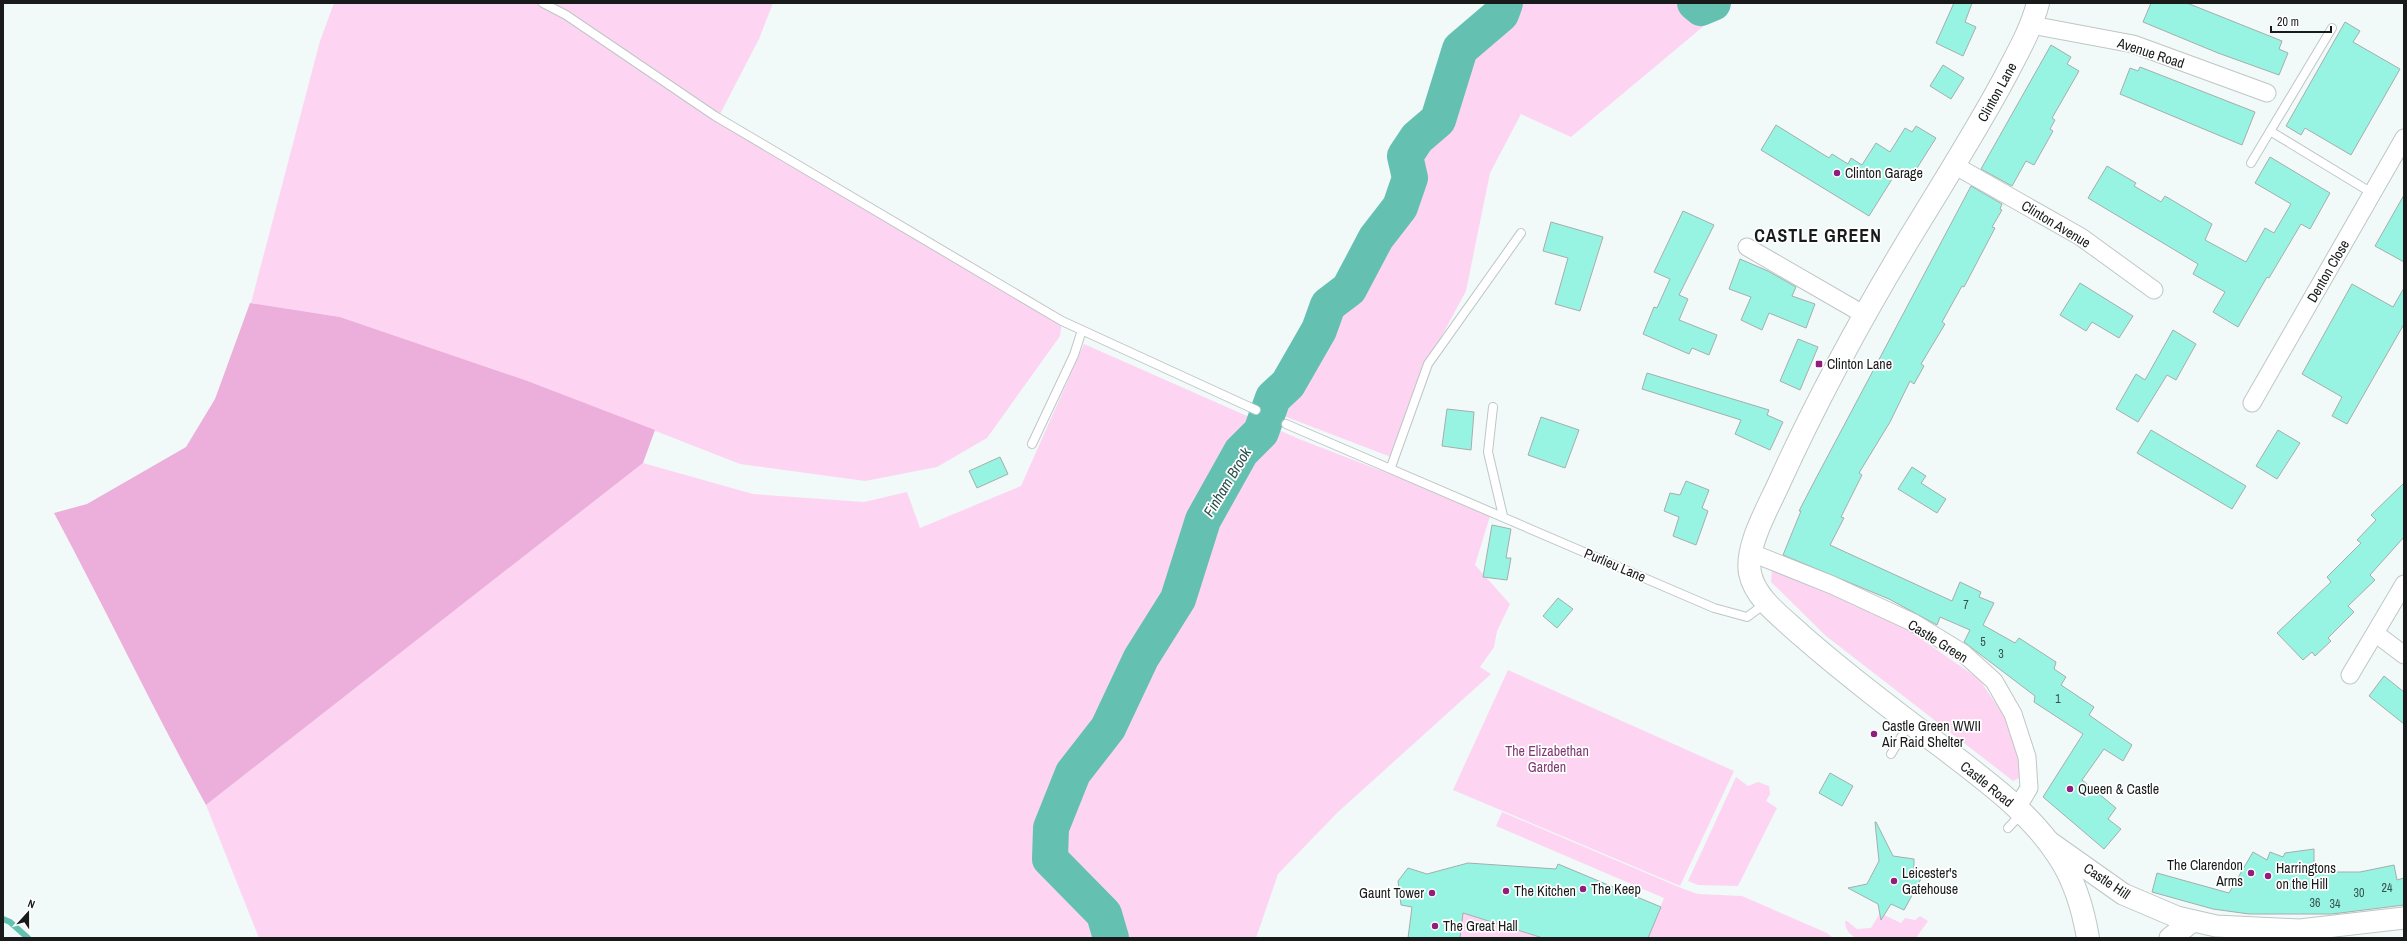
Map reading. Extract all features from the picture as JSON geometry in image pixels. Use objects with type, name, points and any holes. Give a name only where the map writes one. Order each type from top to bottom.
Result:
[{"type":"main road","name":"Clinton Lane","points":[[1766,603],[1754,585],[1750,572],[1752,553],[1758,529],[1802,434],[1864,314],[1985,116],[2032,25],[2038,3]]},
{"type":"main road","name":"Castle Road","points":[[1766,603],[1855,680],[1910,723],[2016,816],[2048,841],[2070,875],[2083,912],[2088,938]]},
{"type":"street","name":"Avenue Road","points":[[2032,25],[2133,44],[2267,94]]},
{"type":"street","name":"Denton Close","points":[[2252,403],[2404,138]]},
{"type":"street","name":"Clinton Avenue","points":[[1954,165],[2081,237],[2154,290]]},
{"type":"street","points":[[1747,247],[1864,314]]},
{"type":"street","name":"Castle Green","points":[[1752,553],[1832,585],[1914,623],[1962,653],[1994,681],[2014,714],[2027,757],[2029,788],[2016,816]]},
{"type":"street","points":[[2350,675],[2404,584]]},
{"type":"street","points":[[2375,633],[2404,655]]},
{"type":"street","name":"Castle Hill","points":[[2048,841],[2123,894],[2141,903],[2193,921],[2216,926],[2300,930],[2404,918]]},
{"type":"street","points":[[2170,938],[2193,921]]},
{"type":"lane","points":[[543,3],[566,15],[715,116],[1062,322],[1256,410]]},
{"type":"lane","points":[[2251,162],[2332,28]]},
{"type":"lane","points":[[2270,131],[2372,193]]},
{"type":"lane","points":[[1391,467],[1428,364],[1521,233]]},
{"type":"lane","points":[[1032,444],[1074,355],[1082,330]]},
{"type":"lane","points":[[1493,407],[1488,452],[1503,516]]},
{"type":"lane","name":"Purlieu Lane","points":[[1286,424],[1391,467],[1714,608],[1747,617],[1766,603]]},
{"type":"lane","points":[[1891,754],[1910,723]]},
{"type":"green space","points":[[334,3],[773,3],[759,39],[718,118],[1062,321],[1060,336],[987,438],[937,467],[865,481],[740,464],[525,380],[340,317],[251,303],[320,41]]},
{"type":"green space","points":[[1505,3],[1695,3],[1701,8],[1705,25],[1571,137],[1521,114],[1490,173],[1466,291],[1425,367],[1391,457],[1268,410],[1273,398],[1288,384],[1319,330],[1328,305],[1349,289],[1376,238],[1400,207],[1410,178],[1405,156],[1417,138],[1438,120],[1460,49],[1501,14]]},
{"type":"green space","points":[[1084,344],[1299,439],[1491,513],[1475,565],[1510,604],[1497,631],[1494,647],[1480,667],[1491,674],[1338,812],[1278,874],[1256,938],[259,938],[206,805],[643,463],[753,494],[864,502],[907,492],[920,528],[1021,486]]},
{"type":"green space","points":[[1772,568],[1888,616],[1979,679],[2005,717],[2020,759],[2019,778],[2013,781],[1826,636],[1771,582]]},
{"type":"green space","name":"The Elizabethan Garden","points":[[1508,670],[1734,771],[1680,886],[1453,790]]},
{"type":"green space","points":[[1736,777],[1748,786],[1758,782],[1769,786],[1770,794],[1766,801],[1777,808],[1738,886],[1698,885],[1688,881]]},
{"type":"green space","points":[[1502,812],[1686,890],[1698,894],[1742,896],[1827,933],[1833,938],[1648,938],[1664,898],[1496,826]]},
{"type":"green space","points":[[1463,913],[1543,938],[1460,938]]},
{"type":"green space","points":[[1880,913],[1901,923],[1905,918],[1915,920],[1920,916],[1928,921],[1916,938],[1856,938],[1849,933],[1845,921],[1857,929],[1871,928]]},
{"type":"shaded area","points":[[250,303],[340,317],[525,380],[655,430],[643,463],[206,805],[167,733],[54,513],[87,504],[186,447],[215,399]]},
{"type":"building","points":[[1954,3],[1972,3],[1965,22],[1976,27],[1963,56],[1936,43]]},
{"type":"building","points":[[2151,3],[2187,3],[2282,41],[2279,49],[2288,53],[2279,75],[2218,53],[2143,22]]},
{"type":"building","points":[[2345,22],[2360,31],[2353,42],[2400,69],[2351,155],[2305,128],[2301,135],[2286,126]]},
{"type":"building","points":[[2051,45],[2071,57],[2067,64],[2079,71],[2052,118],[2055,120],[2050,129],[2053,131],[2034,165],[2026,161],[2012,186],[1981,169]]},
{"type":"building","points":[[1943,65],[1964,78],[1951,99],[1930,86]]},
{"type":"building","points":[[2140,67],[2255,112],[2242,145],[2120,94],[2130,68],[2138,71]]},
{"type":"building","name":"Clinton Garage","points":[[1776,125],[1829,158],[1832,154],[1848,164],[1851,158],[1862,165],[1876,143],[1890,152],[1905,128],[1912,132],[1916,126],[1936,138],[1912,176],[1899,168],[1869,216],[1761,150]]},
{"type":"building","points":[[2270,157],[2330,193],[2310,229],[2301,224],[2269,278],[2267,277],[2238,327],[2213,312],[2225,292],[2193,274],[2198,264],[2088,198],[2107,166],[2136,183],[2134,186],[2161,202],[2165,196],[2212,224],[2205,240],[2246,262],[2265,228],[2274,233],[2291,204],[2255,183]]},
{"type":"building","points":[[1971,186],[2002,204],[2000,209],[2002,210],[1992,227],[1995,228],[1964,287],[1962,286],[1942,322],[1945,324],[1921,364],[1924,366],[1914,384],[1910,381],[1890,422],[1859,473],[1862,475],[1841,517],[1844,518],[1830,545],[1952,601],[1960,582],[1981,592],[1979,597],[1994,603],[1983,625],[2015,643],[2019,638],[2056,662],[2054,669],[2066,677],[2061,685],[2094,707],[2089,715],[2132,745],[2123,761],[2104,749],[2082,780],[2116,808],[2108,819],[2121,829],[2104,849],[2043,797],[2083,734],[2034,702],[2035,696],[1964,642],[1970,630],[1940,617],[1937,625],[1889,599],[1783,555],[1801,511],[1799,511]]},
{"type":"building","points":[[2404,195],[2404,262],[2375,246]]},
{"type":"building","points":[[1683,211],[1714,225],[1679,295],[1688,299],[1679,320],[1717,335],[1709,355],[1692,348],[1689,354],[1643,334],[1654,307],[1657,308],[1670,279],[1654,272]]},
{"type":"building","points":[[1551,222],[1603,237],[1580,311],[1555,304],[1568,258],[1543,251]]},
{"type":"building","points":[[1740,259],[1768,271],[1796,287],[1792,296],[1815,304],[1806,328],[1769,313],[1762,330],[1741,320],[1751,297],[1729,289]]},
{"type":"building","points":[[2080,283],[2133,316],[2119,338],[2092,322],[2086,331],[2060,315]]},
{"type":"building","points":[[2352,284],[2393,307],[2404,288],[2404,324],[2347,424],[2332,416],[2342,397],[2302,374]]},
{"type":"building","points":[[2173,330],[2196,344],[2176,380],[2167,375],[2138,422],[2116,409],[2136,374],[2145,380]]},
{"type":"building","points":[[1798,339],[1818,347],[1800,390],[1780,381]]},
{"type":"building","points":[[1647,373],[1769,410],[1767,415],[1783,422],[1770,450],[1735,434],[1741,420],[1642,389]]},
{"type":"building","points":[[1447,409],[1474,412],[1471,450],[1442,446]]},
{"type":"building","points":[[1541,417],[1579,430],[1565,468],[1528,455]]},
{"type":"building","points":[[2151,430],[2246,486],[2232,509],[2137,453]]},
{"type":"building","points":[[2278,430],[2300,443],[2277,479],[2256,466]]},
{"type":"building","points":[[1000,457],[1008,474],[977,488],[969,471]]},
{"type":"building","points":[[1912,467],[1926,476],[1921,483],[1946,499],[1937,513],[1898,489]]},
{"type":"building","points":[[1686,481],[1709,490],[1702,508],[1708,511],[1696,545],[1673,536],[1679,517],[1664,511],[1670,493],[1680,495]]},
{"type":"building","points":[[2404,483],[2404,537],[2370,575],[2375,580],[2348,606],[2354,612],[2328,638],[2331,641],[2315,656],[2312,652],[2303,660],[2277,633],[2331,582],[2327,577],[2361,543],[2357,540],[2376,520],[2371,515]]},
{"type":"building","points":[[1492,525],[1511,529],[1506,558],[1511,558],[1507,580],[1483,577]]},
{"type":"building","points":[[1558,598],[1573,609],[1557,628],[1543,616]]},
{"type":"building","points":[[2384,676],[2404,692],[2404,724],[2369,696]]},
{"type":"building","points":[[1830,773],[1853,786],[1842,806],[1819,793]]},
{"type":"building","name":"Leicester's Gatehouse","points":[[1875,822],[1893,856],[1914,859],[1914,874],[1922,877],[1904,910],[1891,904],[1881,920],[1878,904],[1848,888],[1867,884],[1879,861]]},
{"type":"building","points":[[2314,849],[2314,872],[2360,872],[2394,865],[2397,880],[2404,878],[2404,905],[2332,914],[2249,914],[2213,909],[2152,892],[2157,873],[2229,893],[2253,852],[2267,860],[2270,852],[2283,857],[2285,853]]},
{"type":"building","points":[[1468,863],[1556,869],[1558,864],[1661,907],[1648,938],[1543,938],[1463,913],[1460,938],[1408,938],[1412,907],[1401,905],[1398,881],[1408,868],[1427,874]]},
{"type":"waterway","name":"Finham Brook","points":[[1111,938],[1104,914],[1050,859],[1051,828],[1073,773],[1108,728],[1141,658],[1178,599],[1203,520],[1241,452],[1261,432],[1273,398],[1288,384],[1319,330],[1328,305],[1349,289],[1376,238],[1400,207],[1410,178],[1405,156],[1417,138],[1438,120],[1460,49],[1501,14],[1505,3]]},
{"type":"waterway","name":"Finham Brook","points":[[1695,3],[1701,8],[1713,3]]},
{"type":"waterway","points":[[3,919],[10,922],[28,938]]},
{"type":"place","name":"Clinton Garage","points":[[1837,173]]},
{"type":"place","name":"Clinton Lane","points":[[1819,364]]},
{"type":"place","name":"Castle Green WWII Air Raid Shelter","points":[[1874,734]]},
{"type":"place","name":"Queen & Castle","points":[[2070,789]]},
{"type":"place","name":"The Clarendon Arms","points":[[2251,873]]},
{"type":"place","name":"Harringtons on the Hill","points":[[2268,876]]},
{"type":"place","name":"Leicester's Gatehouse","points":[[1894,881]]},
{"type":"place","name":"The Keep","points":[[1583,889]]},
{"type":"place","name":"The Kitchen","points":[[1506,891]]},
{"type":"place","name":"Gaunt Tower","points":[[1432,893]]},
{"type":"place","name":"The Great Hall","points":[[1435,926]]},
{"type":"district","name":"CASTLE GREEN","points":[[1818,235]]}]
